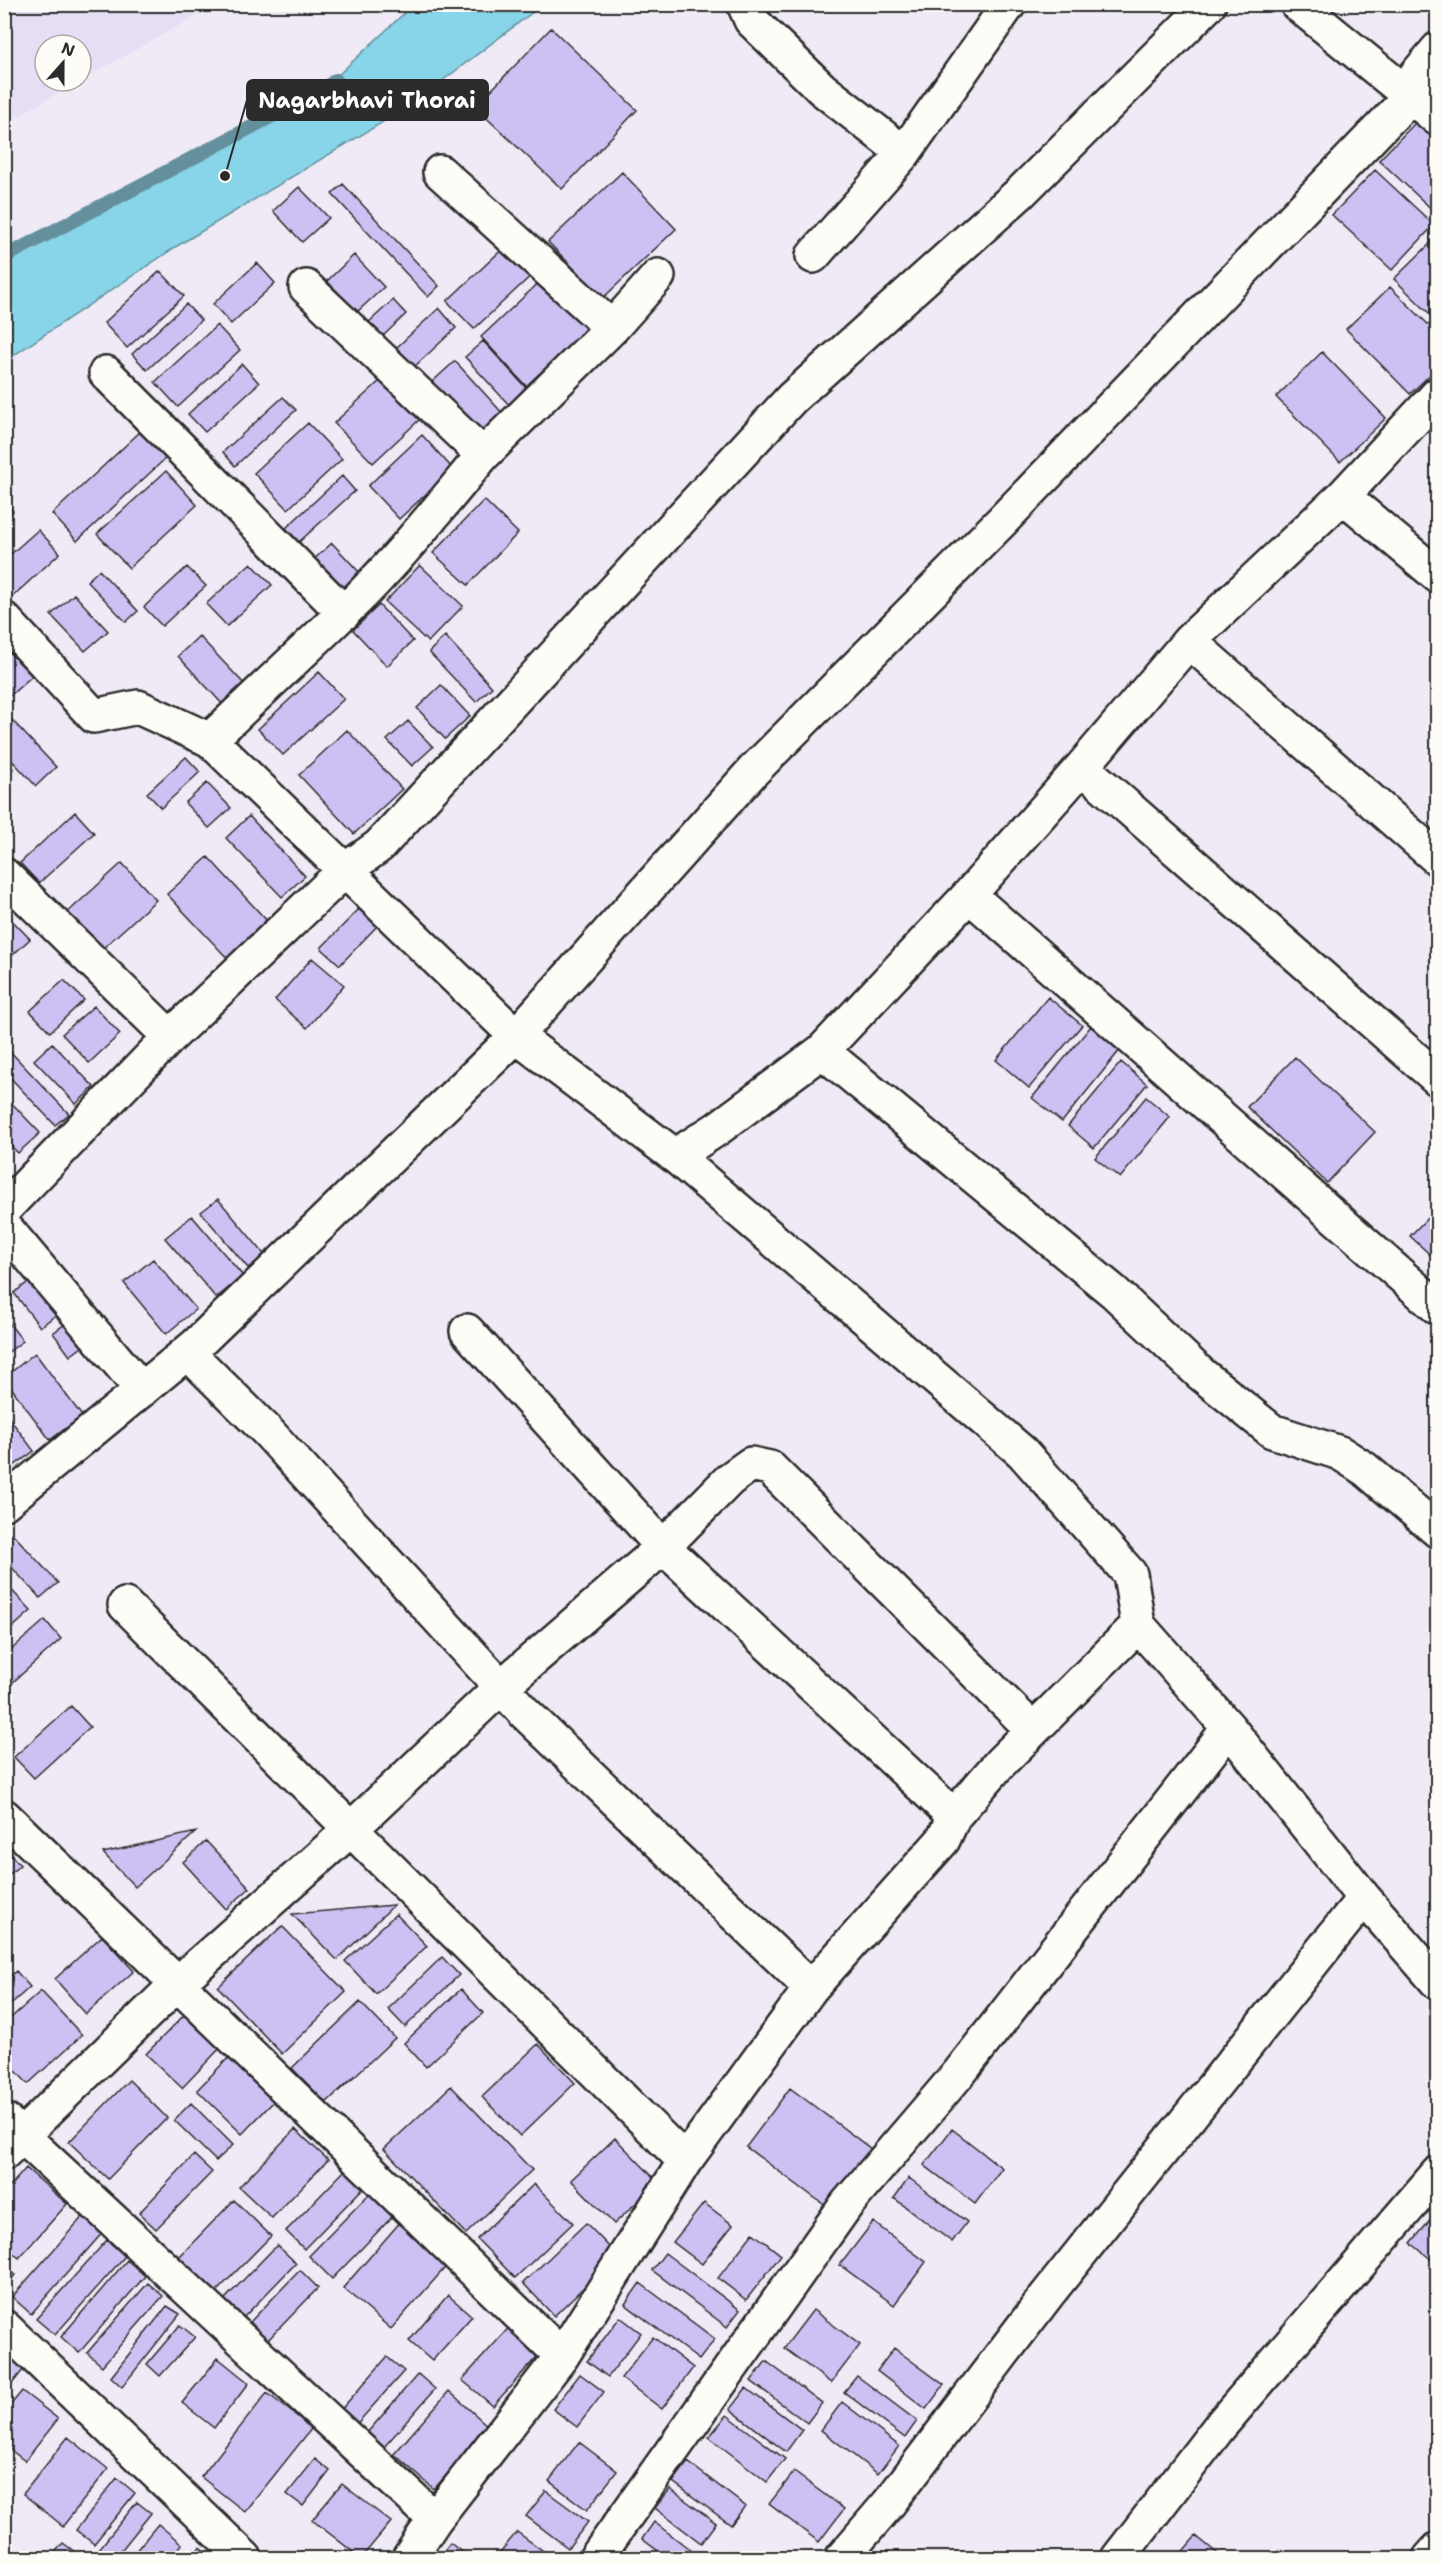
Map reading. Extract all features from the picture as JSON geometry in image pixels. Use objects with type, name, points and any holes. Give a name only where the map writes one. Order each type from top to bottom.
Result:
[{"type":"street","points":[[744,4],[751,20],[822,89],[904,153]]},
{"type":"street","points":[[813,256],[904,153],[1009,4]]},
{"type":"street","points":[[142,1390],[6,1210],[170,1037],[345,871],[379,846],[792,398],[1020,193],[1209,4]]},
{"type":"street","points":[[1297,4],[1437,119]]},
{"type":"street","points":[[4,1503],[188,1353],[516,1036],[753,771],[1001,522],[1411,96],[1416,75],[1437,49]]},
{"type":"street","points":[[441,172],[612,328]]},
{"type":"street","points":[[210,740],[344,613],[398,557],[483,455],[612,328],[658,276]]},
{"type":"street","points":[[306,287],[483,455]]},
{"type":"street","points":[[106,374],[344,613]]},
{"type":"street","points":[[675,1156],[717,1129],[822,1051],[969,895],[1189,641],[1343,496],[1437,394]]},
{"type":"street","points":[[1343,496],[1437,576]]},
{"type":"street","points":[[4,619],[94,716],[138,707],[210,740],[516,1036],[675,1156],[1022,1452],[1130,1574],[1138,1624],[1229,1728],[1364,1898],[1437,1983]]},
{"type":"street","points":[[1189,641],[1437,859]]},
{"type":"street","points":[[1082,767],[1437,1079]]},
{"type":"street","points":[[4,875],[170,1037]]},
{"type":"street","points":[[969,895],[1437,1308]]},
{"type":"street","points":[[822,1051],[1114,1292],[1201,1374],[1272,1431],[1340,1453],[1365,1469],[1437,1531]]},
{"type":"street","points":[[467,1331],[663,1548],[954,1816]]},
{"type":"street","points":[[188,1353],[267,1431],[501,1687],[811,1988]]},
{"type":"street","points":[[435,2518],[10,2136],[177,1983],[351,1829],[501,1687],[663,1548],[730,1479],[751,1464],[770,1468],[1033,1730]]},
{"type":"street","points":[[125,1605],[685,2161]]},
{"type":"street","points":[[410,2559],[435,2518],[562,2356],[685,2161],[811,1988],[943,1840],[954,1816],[1000,1763],[1138,1624]]},
{"type":"street","points":[[596,2559],[847,2204],[960,2072],[1229,1728]]},
{"type":"street","points":[[4,1816],[562,2356]]},
{"type":"street","points":[[842,2559],[889,2503],[1047,2295],[1364,1898]]},
{"type":"street","points":[[1118,2559],[1220,2426],[1437,2173]]},
{"type":"street","points":[[4,2327],[245,2559]]},
{"type":"street","points":[[1430,2559],[1437,2549]]},
{"type":"shaded area","points":[[209,4],[212,7],[93,73],[93,33],[33,33],[33,93],[59,93],[5,123],[5,5]]},
{"type":"water","points":[[413,5],[542,5],[408,107],[177,246],[5,361],[5,257],[322,90]]},
{"type":"building","points":[[551,28],[637,110],[562,189],[475,107]]},
{"type":"building","points":[[1418,120],[1438,139],[1438,215],[1379,160]]},
{"type":"building","points":[[1375,170],[1434,225],[1392,270],[1332,215]]},
{"type":"building","points":[[622,172],[676,229],[603,298],[548,242]]},
{"type":"building","points":[[343,184],[439,286],[428,297],[332,194]]},
{"type":"building","points":[[299,187],[329,218],[302,242],[273,211]]},
{"type":"building","points":[[1438,236],[1438,322],[1394,279]]},
{"type":"building","points":[[511,241],[537,270],[474,329],[447,301]]},
{"type":"building","points":[[354,255],[384,287],[357,312],[327,281]]},
{"type":"building","points":[[257,263],[275,283],[231,324],[213,304]]},
{"type":"building","points":[[160,271],[184,296],[127,348],[104,323]]},
{"type":"building","points":[[547,275],[593,324],[526,386],[481,337]]},
{"type":"building","points":[[1390,287],[1438,334],[1438,367],[1410,394],[1346,329]]},
{"type":"building","points":[[393,300],[406,314],[381,338],[368,323]]},
{"type":"building","points":[[186,304],[201,320],[147,370],[132,354]]},
{"type":"building","points":[[439,308],[456,328],[414,367],[396,348]]},
{"type":"building","points":[[217,325],[240,350],[178,407],[155,382]]},
{"type":"building","points":[[483,341],[529,391],[511,407],[465,357]]},
{"type":"building","points":[[1322,352],[1386,418],[1340,462],[1276,397]]},
{"type":"building","points":[[455,361],[505,416],[483,437],[432,382]]},
{"type":"building","points":[[242,364],[259,383],[205,432],[188,414]]},
{"type":"building","points":[[381,380],[419,420],[373,463],[334,423]]},
{"type":"building","points":[[283,397],[296,410],[235,466],[223,452]]},
{"type":"building","points":[[308,423],[342,459],[288,509],[254,473]]},
{"type":"building","points":[[142,430],[167,457],[77,541],[52,514]]},
{"type":"building","points":[[422,435],[453,469],[399,519],[368,486]]},
{"type":"building","points":[[166,471],[197,505],[129,568],[97,534]]},
{"type":"building","points":[[342,476],[355,491],[299,542],[286,528]]},
{"type":"building","points":[[484,500],[518,533],[468,585],[433,553]]},
{"type":"building","points":[[4,501],[13,511],[4,519]]},
{"type":"building","points":[[38,530],[60,553],[11,598],[4,591],[4,560]]},
{"type":"building","points":[[332,543],[361,574],[341,593],[311,562]]},
{"type":"building","points":[[251,563],[272,585],[227,626],[206,604]]},
{"type":"building","points":[[420,565],[463,606],[428,642],[385,602]]},
{"type":"building","points":[[187,567],[206,586],[162,626],[144,607]]},
{"type":"building","points":[[99,570],[138,611],[126,622],[87,581]]},
{"type":"building","points":[[74,594],[108,631],[85,651],[51,615]]},
{"type":"building","points":[[379,605],[413,641],[387,666],[353,630]]},
{"type":"building","points":[[199,636],[248,688],[226,708],[178,656]]},
{"type":"building","points":[[445,636],[492,687],[476,702],[429,652]]},
{"type":"building","points":[[4,647],[32,676],[4,701]]},
{"type":"building","points":[[319,672],[344,699],[283,755],[258,729]]},
{"type":"building","points":[[441,685],[470,716],[445,739],[417,708]]},
{"type":"building","points":[[10,718],[56,767],[36,786],[4,752],[4,723]]},
{"type":"building","points":[[408,721],[433,747],[412,766],[387,740]]},
{"type":"building","points":[[347,730],[402,789],[354,834],[299,775]]},
{"type":"building","points":[[186,757],[200,772],[161,808],[147,793]]},
{"type":"building","points":[[4,760],[13,769],[4,777]]},
{"type":"building","points":[[207,783],[231,808],[209,828],[185,803]]},
{"type":"building","points":[[75,812],[94,833],[39,883],[20,863]]},
{"type":"building","points":[[249,816],[305,876],[282,897],[226,838]]},
{"type":"building","points":[[208,857],[270,924],[230,961],[167,894]]},
{"type":"building","points":[[122,863],[156,900],[101,950],[67,913]]},
{"type":"building","points":[[359,909],[377,926],[340,965],[321,948]]},
{"type":"building","points":[[4,912],[30,939],[4,963]]},
{"type":"building","points":[[312,958],[344,985],[307,1028],[275,1000]]},
{"type":"building","points":[[64,980],[84,1000],[50,1032],[30,1011]]},
{"type":"building","points":[[1048,997],[1082,1025],[1029,1088],[996,1060]]},
{"type":"building","points":[[94,1006],[120,1034],[89,1063],[62,1034]]},
{"type":"building","points":[[1091,1026],[1120,1050],[1062,1122],[1032,1098]]},
{"type":"building","points":[[52,1043],[94,1087],[76,1104],[34,1060]]},
{"type":"building","points":[[6,1047],[69,1114],[55,1125],[4,1071]]},
{"type":"building","points":[[1295,1057],[1375,1132],[1327,1183],[1247,1107]]},
{"type":"building","points":[[1121,1062],[1147,1084],[1094,1148],[1068,1126]]},
{"type":"building","points":[[4,1095],[40,1133],[18,1153],[4,1139]]},
{"type":"building","points":[[1146,1097],[1170,1117],[1120,1178],[1095,1158]]},
{"type":"building","points":[[218,1199],[265,1255],[248,1268],[201,1212]]},
{"type":"building","points":[[1438,1207],[1438,1262],[1410,1236]]},
{"type":"building","points":[[192,1216],[243,1276],[216,1298],[165,1238]]},
{"type":"building","points":[[153,1259],[196,1309],[166,1334],[124,1283]]},
{"type":"building","points":[[39,1274],[65,1308],[40,1327],[14,1293]]},
{"type":"building","points":[[77,1315],[94,1338],[70,1356],[53,1333]]},
{"type":"building","points":[[4,1317],[23,1341],[4,1355]]},
{"type":"building","points":[[35,1353],[82,1416],[50,1440],[4,1378]]},
{"type":"building","points":[[4,1411],[34,1451],[4,1473]]},
{"type":"building","points":[[12,1533],[58,1583],[40,1598],[4,1559],[4,1539]]},
{"type":"building","points":[[4,1582],[31,1611],[4,1635]]},
{"type":"building","points":[[45,1620],[61,1639],[4,1690],[4,1656]]},
{"type":"building","points":[[71,1706],[90,1727],[34,1778],[14,1757]]},
{"type":"building","points":[[196,1832],[135,1887],[103,1853]]},
{"type":"building","points":[[206,1841],[250,1888],[226,1909],[183,1862]]},
{"type":"building","points":[[4,1847],[20,1865],[4,1879]]},
{"type":"building","points":[[394,1905],[337,1960],[292,1914]]},
{"type":"building","points":[[396,1914],[427,1946],[376,1994],[345,1961]]},
{"type":"building","points":[[282,1926],[346,1992],[282,2054],[218,1987]]},
{"type":"building","points":[[102,1936],[134,1971],[86,2014],[55,1979]]},
{"type":"building","points":[[442,1957],[459,1975],[405,2027],[388,2009]]},
{"type":"building","points":[[16,1971],[30,1987],[4,2010],[4,1981]]},
{"type":"building","points":[[461,1989],[483,2013],[426,2067],[404,2043]]},
{"type":"building","points":[[41,1991],[82,2035],[28,2084],[4,2058],[4,2024]]},
{"type":"building","points":[[360,2002],[395,2038],[326,2103],[292,2068]]},
{"type":"building","points":[[187,2012],[222,2046],[182,2088],[146,2054]]},
{"type":"building","points":[[538,2044],[575,2083],[520,2136],[482,2097]]},
{"type":"building","points":[[233,2053],[278,2097],[242,2134],[197,2090]]},
{"type":"building","points":[[129,2080],[167,2118],[108,2179],[69,2142]]},
{"type":"building","points":[[451,2086],[532,2170],[466,2234],[384,2149]]},
{"type":"building","points":[[790,2088],[871,2149],[827,2207],[746,2147]]},
{"type":"building","points":[[191,2103],[233,2145],[216,2161],[174,2120]]},
{"type":"building","points":[[295,2129],[328,2160],[272,2218],[239,2187]]},
{"type":"building","points":[[952,2129],[1002,2168],[975,2204],[924,2165]]},
{"type":"building","points":[[615,2138],[658,2182],[614,2224],[571,2180]]},
{"type":"building","points":[[194,2155],[212,2172],[156,2229],[139,2213]]},
{"type":"building","points":[[26,2168],[67,2204],[19,2258],[4,2245],[4,2193]]},
{"type":"building","points":[[347,2168],[365,2186],[304,2249],[286,2231]]},
{"type":"building","points":[[909,2178],[967,2222],[952,2242],[894,2198]]},
{"type":"building","points":[[534,2184],[573,2223],[515,2278],[477,2239]]},
{"type":"building","points":[[371,2192],[394,2215],[332,2279],[309,2256]]},
{"type":"building","points":[[234,2200],[271,2236],[214,2294],[178,2258]]},
{"type":"building","points":[[704,2203],[733,2225],[702,2264],[673,2242]]},
{"type":"building","points":[[1438,2211],[1438,2265],[1411,2243]]},
{"type":"building","points":[[85,2214],[104,2231],[31,2314],[12,2297]]},
{"type":"building","points":[[402,2220],[450,2262],[391,2329],[343,2288]]},
{"type":"building","points":[[873,2222],[926,2262],[894,2305],[840,2265]]},
{"type":"building","points":[[586,2223],[617,2255],[554,2316],[523,2283]]},
{"type":"building","points":[[753,2233],[781,2255],[746,2300],[718,2278]]},
{"type":"building","points":[[107,2240],[125,2256],[55,2335],[36,2319]]},
{"type":"building","points":[[277,2245],[296,2263],[241,2320],[222,2302]]},
{"type":"building","points":[[665,2253],[740,2310],[727,2327],[652,2270]]},
{"type":"building","points":[[127,2260],[145,2276],[79,2353],[61,2337]]},
{"type":"building","points":[[4,2265],[15,2275],[4,2287]]},
{"type":"building","points":[[300,2270],[318,2288],[268,2340],[250,2322]]},
{"type":"building","points":[[148,2283],[163,2296],[102,2366],[87,2353]]},
{"type":"building","points":[[640,2283],[715,2339],[699,2360],[625,2304]]},
{"type":"building","points":[[448,2295],[472,2316],[432,2361],[409,2341]]},
{"type":"building","points":[[167,2306],[180,2314],[122,2387],[111,2377]]},
{"type":"building","points":[[813,2310],[860,2345],[831,2383],[784,2348]]},
{"type":"building","points":[[620,2317],[641,2333],[608,2377],[587,2361]]},
{"type":"building","points":[[513,2323],[543,2350],[493,2406],[462,2380]]},
{"type":"building","points":[[180,2325],[195,2337],[160,2376],[147,2364]]},
{"type":"building","points":[[653,2337],[693,2368],[662,2409],[621,2378]]},
{"type":"building","points":[[4,2348],[27,2365],[4,2394]]},
{"type":"building","points":[[894,2348],[944,2385],[926,2409],[877,2371]]},
{"type":"building","points":[[387,2357],[404,2371],[355,2426],[339,2412]]},
{"type":"building","points":[[218,2358],[249,2383],[214,2428],[182,2403]]},
{"type":"building","points":[[766,2361],[822,2403],[807,2423],[751,2381]]},
{"type":"building","points":[[418,2374],[435,2389],[384,2447],[367,2433]]},
{"type":"building","points":[[580,2374],[604,2392],[577,2427],[553,2409]]},
{"type":"building","points":[[857,2376],[917,2421],[905,2438],[844,2392]]},
{"type":"building","points":[[746,2388],[802,2430],[786,2452],[730,2409]]},
{"type":"building","points":[[22,2391],[58,2419],[25,2461],[4,2445],[4,2413]]},
{"type":"building","points":[[449,2391],[489,2427],[434,2489],[394,2454]]},
{"type":"building","points":[[267,2393],[312,2428],[245,2512],[201,2477]]},
{"type":"building","points":[[842,2402],[899,2446],[878,2474],[821,2430]]},
{"type":"building","points":[[727,2415],[785,2459],[767,2482],[709,2437]]},
{"type":"building","points":[[68,2437],[108,2469],[63,2526],[23,2494]]},
{"type":"building","points":[[579,2442],[617,2471],[587,2510],[549,2481]]},
{"type":"building","points":[[315,2459],[330,2471],[303,2506],[287,2494]]},
{"type":"building","points":[[688,2462],[745,2506],[731,2525],[673,2482]]},
{"type":"building","points":[[794,2472],[844,2509],[819,2542],[769,2504]]},
{"type":"building","points":[[117,2478],[135,2493],[94,2544],[76,2530]]},
{"type":"building","points":[[342,2484],[391,2522],[361,2558],[312,2520]]},
{"type":"building","points":[[670,2489],[716,2523],[701,2543],[655,2508]]},
{"type":"building","points":[[546,2491],[588,2522],[568,2548],[526,2516]]},
{"type":"building","points":[[137,2502],[151,2513],[115,2558],[111,2558],[99,2549]]},
{"type":"building","points":[[654,2522],[700,2558],[668,2558],[642,2539]]},
{"type":"building","points":[[158,2524],[182,2544],[171,2558],[130,2558]]},
{"type":"building","points":[[517,2532],[553,2558],[495,2558]]},
{"type":"building","points":[[1196,2536],[1223,2558],[1177,2558]]},
{"type":"building","points":[[63,2543],[83,2558],[50,2558]]},
{"type":"building","points":[[450,2543],[470,2558],[438,2558]]},
{"type":"building","points":[[200,2547],[210,2556],[191,2558]]},
{"type":"building","points":[[636,2550],[647,2558],[630,2558]]},
{"type":"building","points":[[731,2550],[742,2558],[724,2558]]},
{"type":"waterway","points":[[4,257],[322,90],[336,80]]},
{"type":"place","name":"Nagarbhavi Thorai","points":[[225,176]]}]
